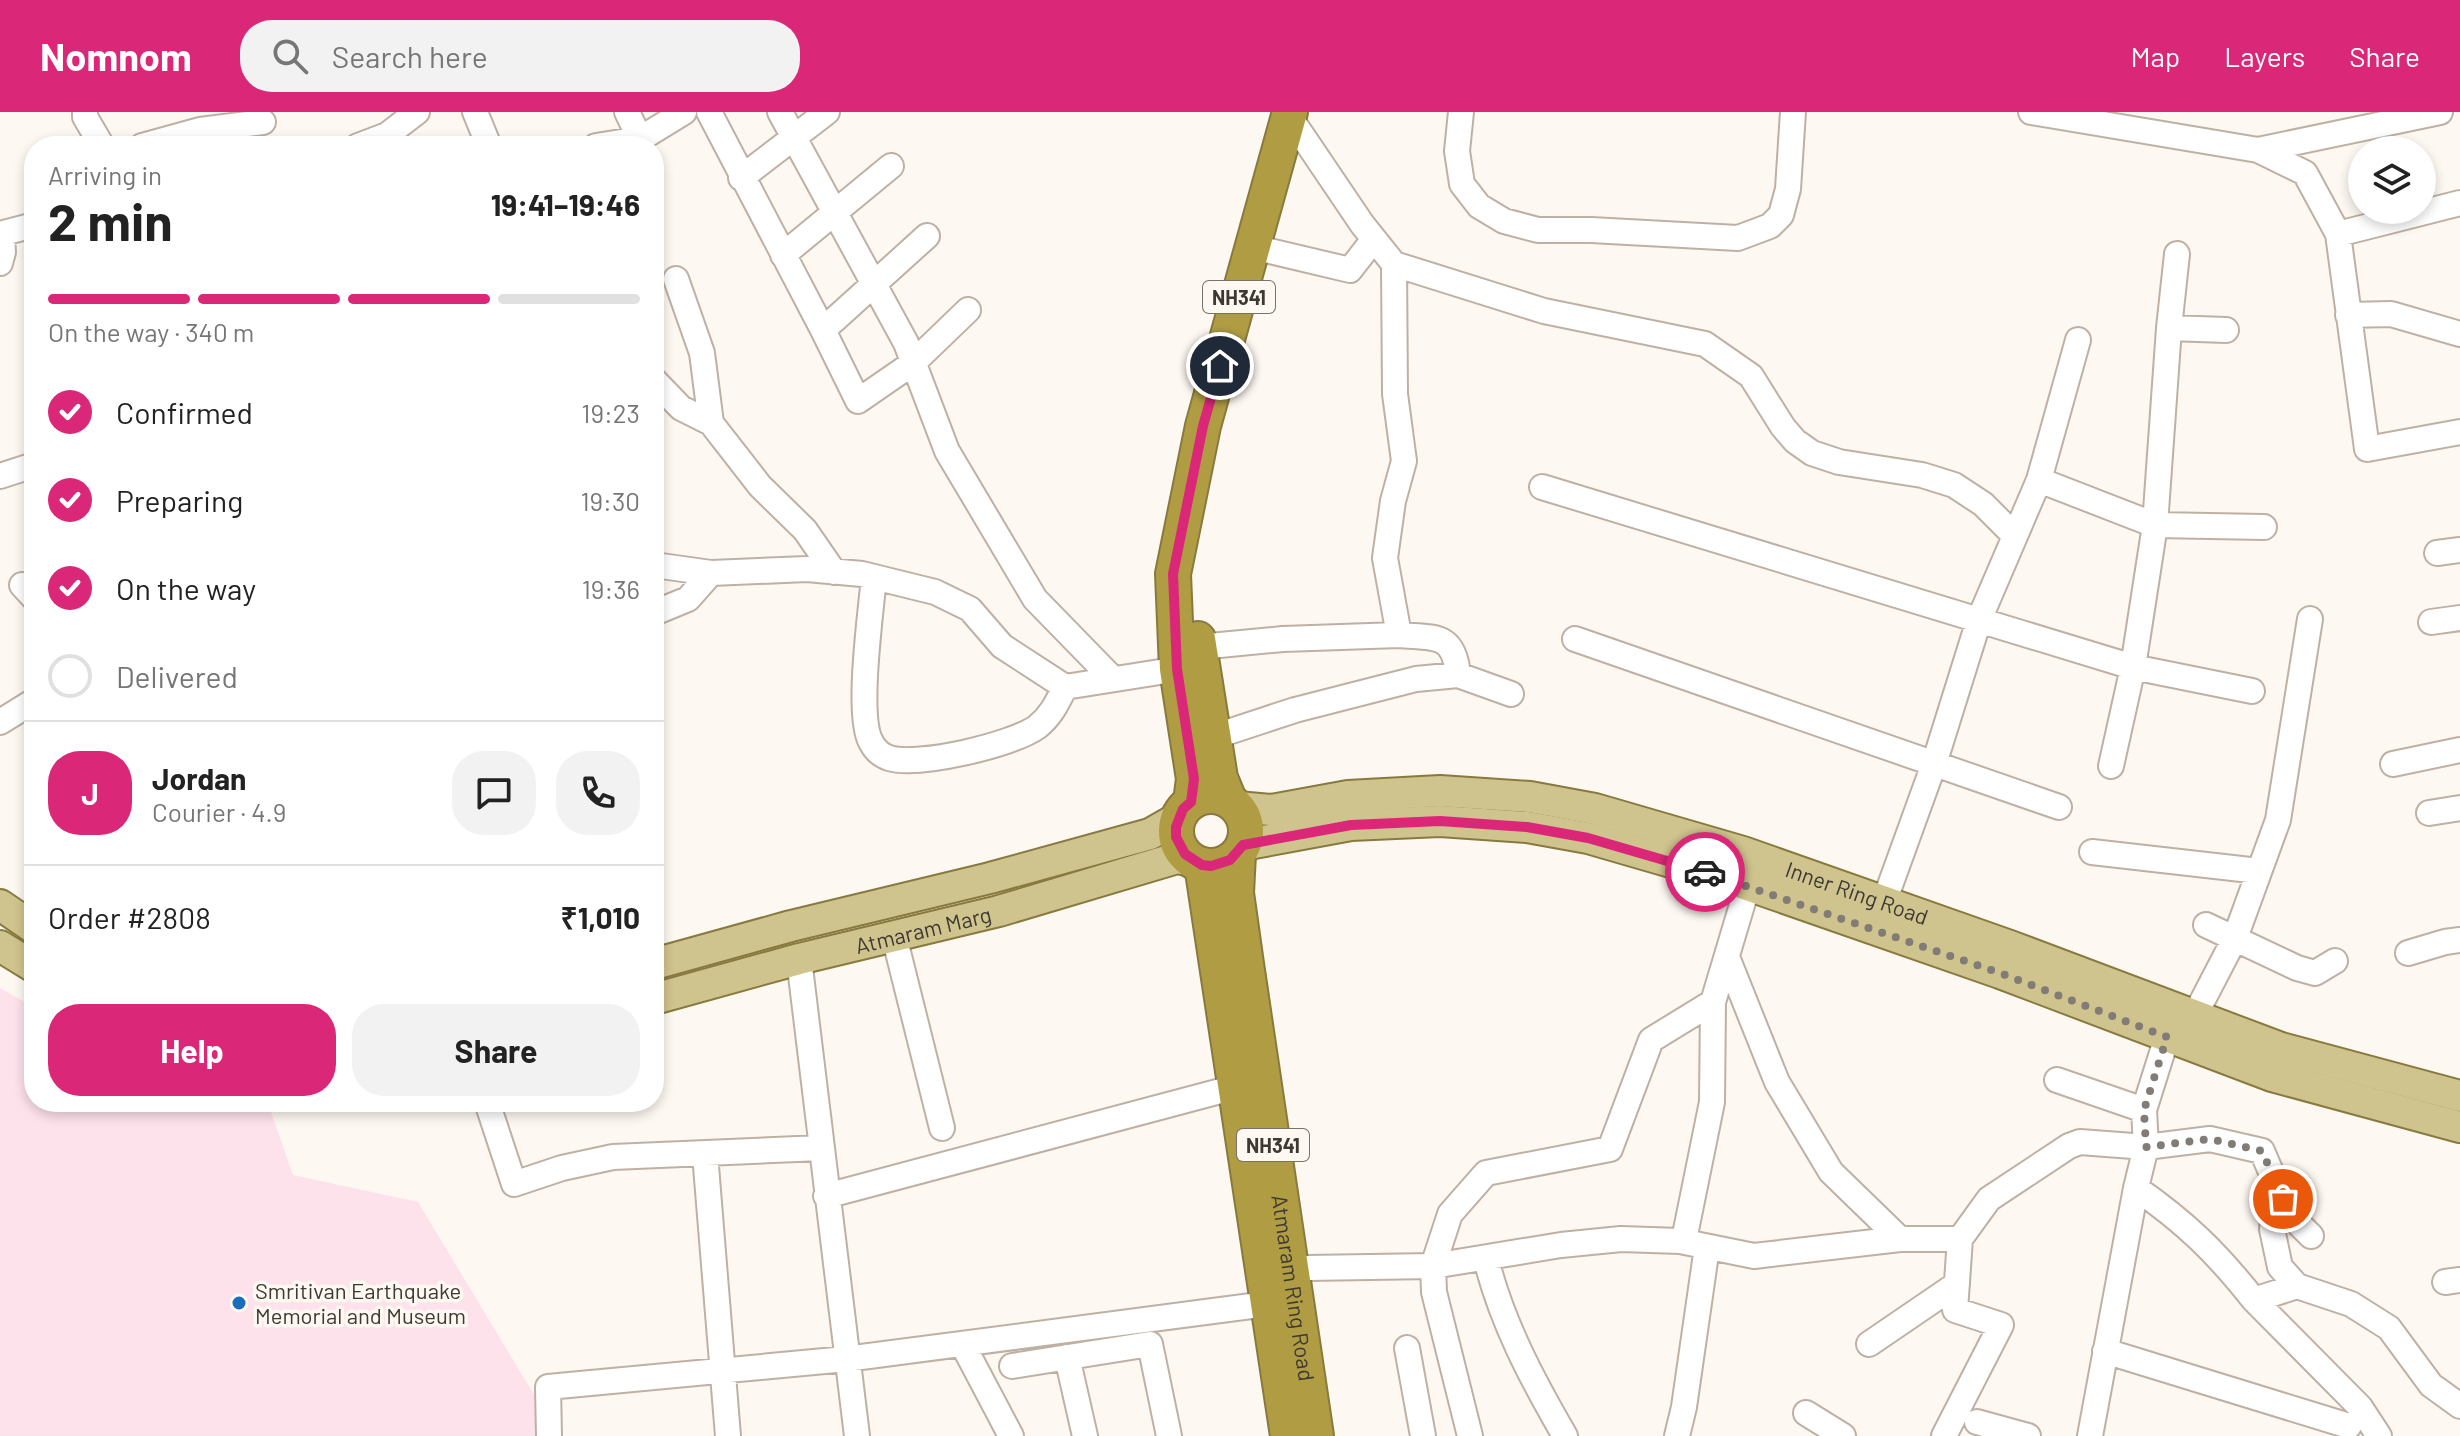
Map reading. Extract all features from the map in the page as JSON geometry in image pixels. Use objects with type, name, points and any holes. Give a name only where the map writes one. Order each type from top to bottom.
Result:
[{"type":"highway","name":"NH341","points":[[1197,863],[1185,854],[1176,837],[1194,779],[1177,669],[1173,574],[1203,426],[1290,114]]},
{"type":"highway","name":"NH341","points":[[1192,483],[1191,576],[1199,647],[1220,778],[1246,825],[1241,849]]},
{"type":"highway","points":[[1184,810],[1209,796],[1233,804]]},
{"type":"highway","points":[[1197,863],[1221,865],[1241,849]]},
{"type":"highway","name":"Atmaram Ring Road","points":[[1241,849],[1236,893],[1316,1436]]},
{"type":"highway","name":"Atmaram Ring Road","points":[[1197,863],[1288,1436]]},
{"type":"main road","name":"Inner Ring Road","points":[[1233,804],[1271,810],[1348,796],[1440,791],[1530,797],[1595,809],[1743,852],[2010,946],[2281,1048],[2460,1096]]},
{"type":"main road","name":"Atmaram Marg","points":[[664,961],[1150,834],[1184,810]]},
{"type":"main road","name":"Inner Ring Road","points":[[1241,849],[1351,825],[1440,821],[1527,827],[1588,838],[1748,885],[2000,973],[2272,1076],[2460,1127]]},
{"type":"main road","name":"Atmaram Marg","points":[[664,996],[799,959],[999,911],[1177,858],[1197,863]]},
{"type":"main road","points":[[0,905],[24,921]]},
{"type":"main road","points":[[0,946],[24,961]]},
{"type":"street","points":[[85,112],[96,136]]},
{"type":"street","points":[[384,136],[417,112]]},
{"type":"street","points":[[475,112],[483,136]]},
{"type":"street","points":[[627,112],[639,136]]},
{"type":"street","points":[[645,136],[684,112]]},
{"type":"street","points":[[709,112],[858,401],[913,363],[968,310]]},
{"type":"street","points":[[780,112],[906,343],[947,451],[1035,599],[1113,679]]},
{"type":"street","points":[[741,178],[827,112]]},
{"type":"street","points":[[1461,112],[1457,151],[1462,184],[1479,206],[1504,221],[1538,230],[1738,238],[1770,226],[1781,215],[1788,189],[1793,112]]},
{"type":"street","points":[[2031,112],[2258,150],[2305,173],[2338,234],[2367,449],[2460,432]]},
{"type":"street","points":[[2258,150],[2440,112]]},
{"type":"street","points":[[1290,114],[1394,264],[1544,311],[1705,344],[1751,376],[1783,427],[1795,441],[1812,453],[1839,462],[1922,475],[1954,485],[1983,504],[2015,536]]},
{"type":"street","points":[[178,136],[263,122]]},
{"type":"street","points":[[783,255],[891,166]]},
{"type":"street","points":[[2338,234],[2460,203]]},
{"type":"street","points":[[0,263],[3,252],[1,234],[24,228]]},
{"type":"street","points":[[823,330],[927,236]]},
{"type":"street","points":[[1253,247],[1350,270],[1374,239]]},
{"type":"street","points":[[2111,766],[2133,667],[2155,525],[2177,254]]},
{"type":"street","points":[[1394,264],[1395,394],[1404,461],[1393,501],[1385,558],[1399,635]]},
{"type":"street","points":[[676,279],[702,353],[711,423]]},
{"type":"street","points":[[2348,315],[2391,314],[2460,334]]},
{"type":"street","points":[[2169,328],[2226,330]]},
{"type":"street","points":[[1884,902],[1934,764],[1979,620],[2039,480],[2078,340]]},
{"type":"street","points":[[664,390],[681,408],[711,423],[760,486],[805,530],[834,572]]},
{"type":"street","points":[[0,476],[24,468]]},
{"type":"street","points":[[2039,480],[2155,525],[2264,527]]},
{"type":"street","points":[[1542,487],[2133,667],[2252,691]]},
{"type":"street","points":[[664,566],[711,573],[807,569],[874,577],[935,592],[970,609],[1002,646],[1065,687],[1166,671]]},
{"type":"street","points":[[664,609],[688,599],[711,573]]},
{"type":"street","points":[[874,577],[864,687],[867,735],[880,754],[910,761],[967,752],[1008,740],[1035,729],[1051,715],[1065,687]]},
{"type":"street","points":[[2431,622],[2460,618]]},
{"type":"street","points":[[2195,1015],[2235,938],[2278,820],[2310,619]]},
{"type":"street","points":[[1199,647],[1283,639],[1399,635],[1444,641],[1456,657],[1458,675]]},
{"type":"street","points":[[1575,639],[2059,807]]},
{"type":"street","points":[[1213,737],[1295,710],[1416,679],[1458,675],[1511,694]]},
{"type":"street","points":[[0,722],[24,707]]},
{"type":"street","points":[[2393,764],[2460,750]]},
{"type":"street","points":[[2429,813],[2460,808]]},
{"type":"street","points":[[2092,852],[2259,871]]},
{"type":"street","points":[[1686,1230],[1712,1102],[1713,1002],[1748,885]]},
{"type":"street","points":[[2206,925],[2297,968],[2315,973],[2335,961]]},
{"type":"street","points":[[894,936],[942,1128]]},
{"type":"street","points":[[2408,953],[2460,940]]},
{"type":"street","points":[[1727,957],[1777,1082],[1831,1172],[1900,1239]]},
{"type":"street","points":[[799,959],[857,1436]]},
{"type":"street","points":[[1470,1436],[1434,1292],[1433,1266],[1450,1214],[1486,1173],[1610,1149],[1651,1040],[1713,1002]]},
{"type":"street","points":[[2090,1436],[2146,1147],[2144,1110],[2167,1037]]},
{"type":"street","points":[[2057,1080],[2144,1110]]},
{"type":"street","points":[[826,1196],[1228,1089]]},
{"type":"street","points":[[490,1112],[514,1184],[562,1168],[613,1157],[821,1148]]},
{"type":"street","points":[[1944,1436],[2001,1325],[1955,1310],[1960,1239],[1989,1199],[2069,1146],[2089,1141],[2146,1147],[2210,1139],[2262,1151],[2289,1214],[2311,1236]]},
{"type":"street","points":[[705,1154],[728,1436]]},
{"type":"street","points":[[2276,1184],[2272,1229],[2280,1267],[2297,1286],[2351,1304],[2389,1328],[2431,1385],[2460,1406]]},
{"type":"street","points":[[2136,1188],[2176,1216],[2220,1257],[2352,1423]]},
{"type":"street","points":[[1307,1268],[1433,1266],[1561,1245],[1621,1239],[1680,1241],[1754,1256],[1900,1239],[1960,1239]]},
{"type":"street","points":[[1677,1436],[1707,1247]]},
{"type":"street","points":[[1486,1259],[1495,1295],[1513,1341],[1565,1436]]},
{"type":"street","points":[[1869,1344],[1957,1284]]},
{"type":"street","points":[[2254,1300],[2297,1286]]},
{"type":"street","points":[[549,1436],[548,1387],[846,1359],[1259,1305]]},
{"type":"street","points":[[1012,1366],[1150,1344],[1169,1436]]},
{"type":"street","points":[[963,1345],[1011,1436]]},
{"type":"street","points":[[1407,1348],[1423,1436]]},
{"type":"street","points":[[2105,1351],[2352,1423],[2379,1436]]},
{"type":"street","points":[[1067,1357],[1085,1436]]},
{"type":"street","points":[[1806,1413],[1843,1436]]},
{"type":"street","points":[[1977,1422],[2028,1436]]},
{"type":"shaded area","name":"Smritivan Earthquake Memorial and Museum","points":[[0,988],[24,1001],[24,1112],[271,1112],[293,1175],[418,1202],[539,1403],[544,1436],[0,1436]]},
{"type":"way so far","points":[[1705,872],[2000,973],[2167,1037],[2144,1110],[2146,1147],[2210,1139],[2262,1151],[2283,1199]]},
{"type":"place","name":"Smritivan Earthquake Memorial and Museum","points":[[239,1303]]},
{"type":"route","points":[[1220,366],[1203,426],[1173,574],[1177,669],[1194,779],[1191,802],[1183,809],[1176,827],[1176,837],[1185,854],[1202,865],[1221,865],[1238,854],[1243,845],[1351,825],[1440,821],[1527,827],[1588,838],[1705,872]]}]
